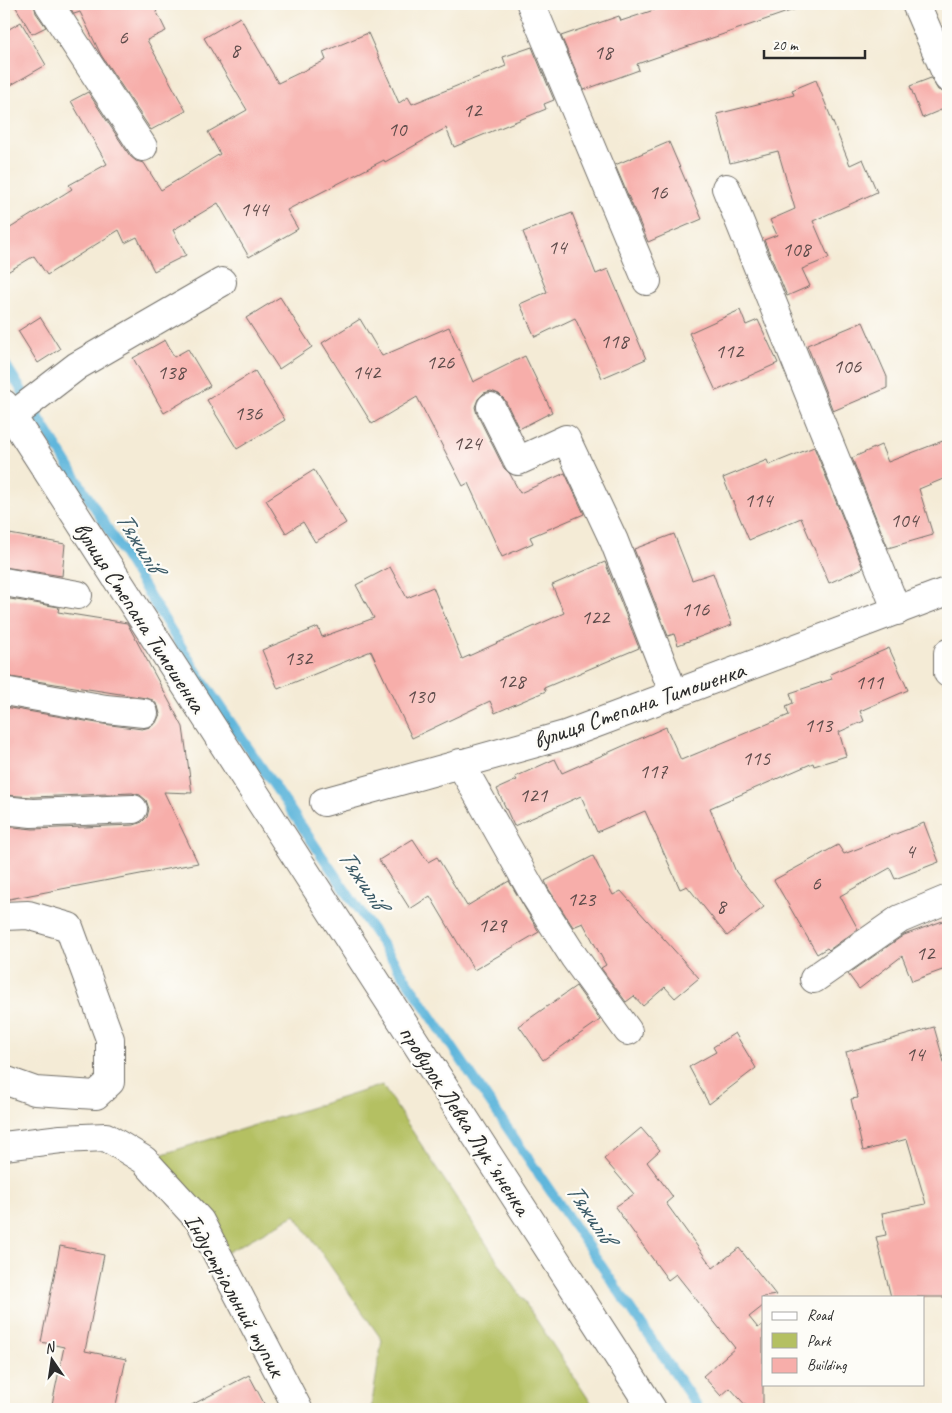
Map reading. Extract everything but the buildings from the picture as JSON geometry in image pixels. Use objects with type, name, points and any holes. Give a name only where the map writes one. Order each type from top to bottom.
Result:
[{"type":"street","points":[[49,4],[144,147]]},
{"type":"street","points":[[531,4],[647,282]]},
{"type":"street","points":[[916,4],[948,78]]},
{"type":"street","points":[[726,188],[897,611]]},
{"type":"street","points":[[13,409],[44,390],[77,366],[222,282]]},
{"type":"street","points":[[491,407],[518,461],[566,439],[614,541],[674,694]]},
{"type":"street","name":"вулиця Степана Тимошенка","points":[[13,409],[277,831]]},
{"type":"street","points":[[4,582],[78,595]]},
{"type":"street","name":"вулиця Степана Тимошенка","points":[[324,802],[565,735],[948,591]]},
{"type":"street","points":[[948,653],[948,673]]},
{"type":"street","points":[[4,691],[106,710],[144,713]]},
{"type":"street","points":[[460,763],[535,896],[574,957],[628,1031]]},
{"type":"street","points":[[4,810],[32,813],[133,809]]},
{"type":"street","name":"провулок Левка Лукʼяненка","points":[[277,831],[652,1409]]},
{"type":"street","points":[[814,978],[900,919],[948,899]]},
{"type":"street","points":[[4,916],[28,916],[69,927],[110,1039],[110,1082],[96,1095],[35,1091],[4,1080]]},
{"type":"street","name":"Індустріальний тупик","points":[[4,1146],[61,1138],[106,1137],[144,1160],[200,1221],[298,1409]]},
{"type":"green space","points":[[382,1085],[595,1409],[371,1409],[382,1340],[295,1215],[219,1257],[144,1160]]},
{"type":"waterway","name":"Тяжилів","points":[[4,362],[202,680],[699,1409]]}]
